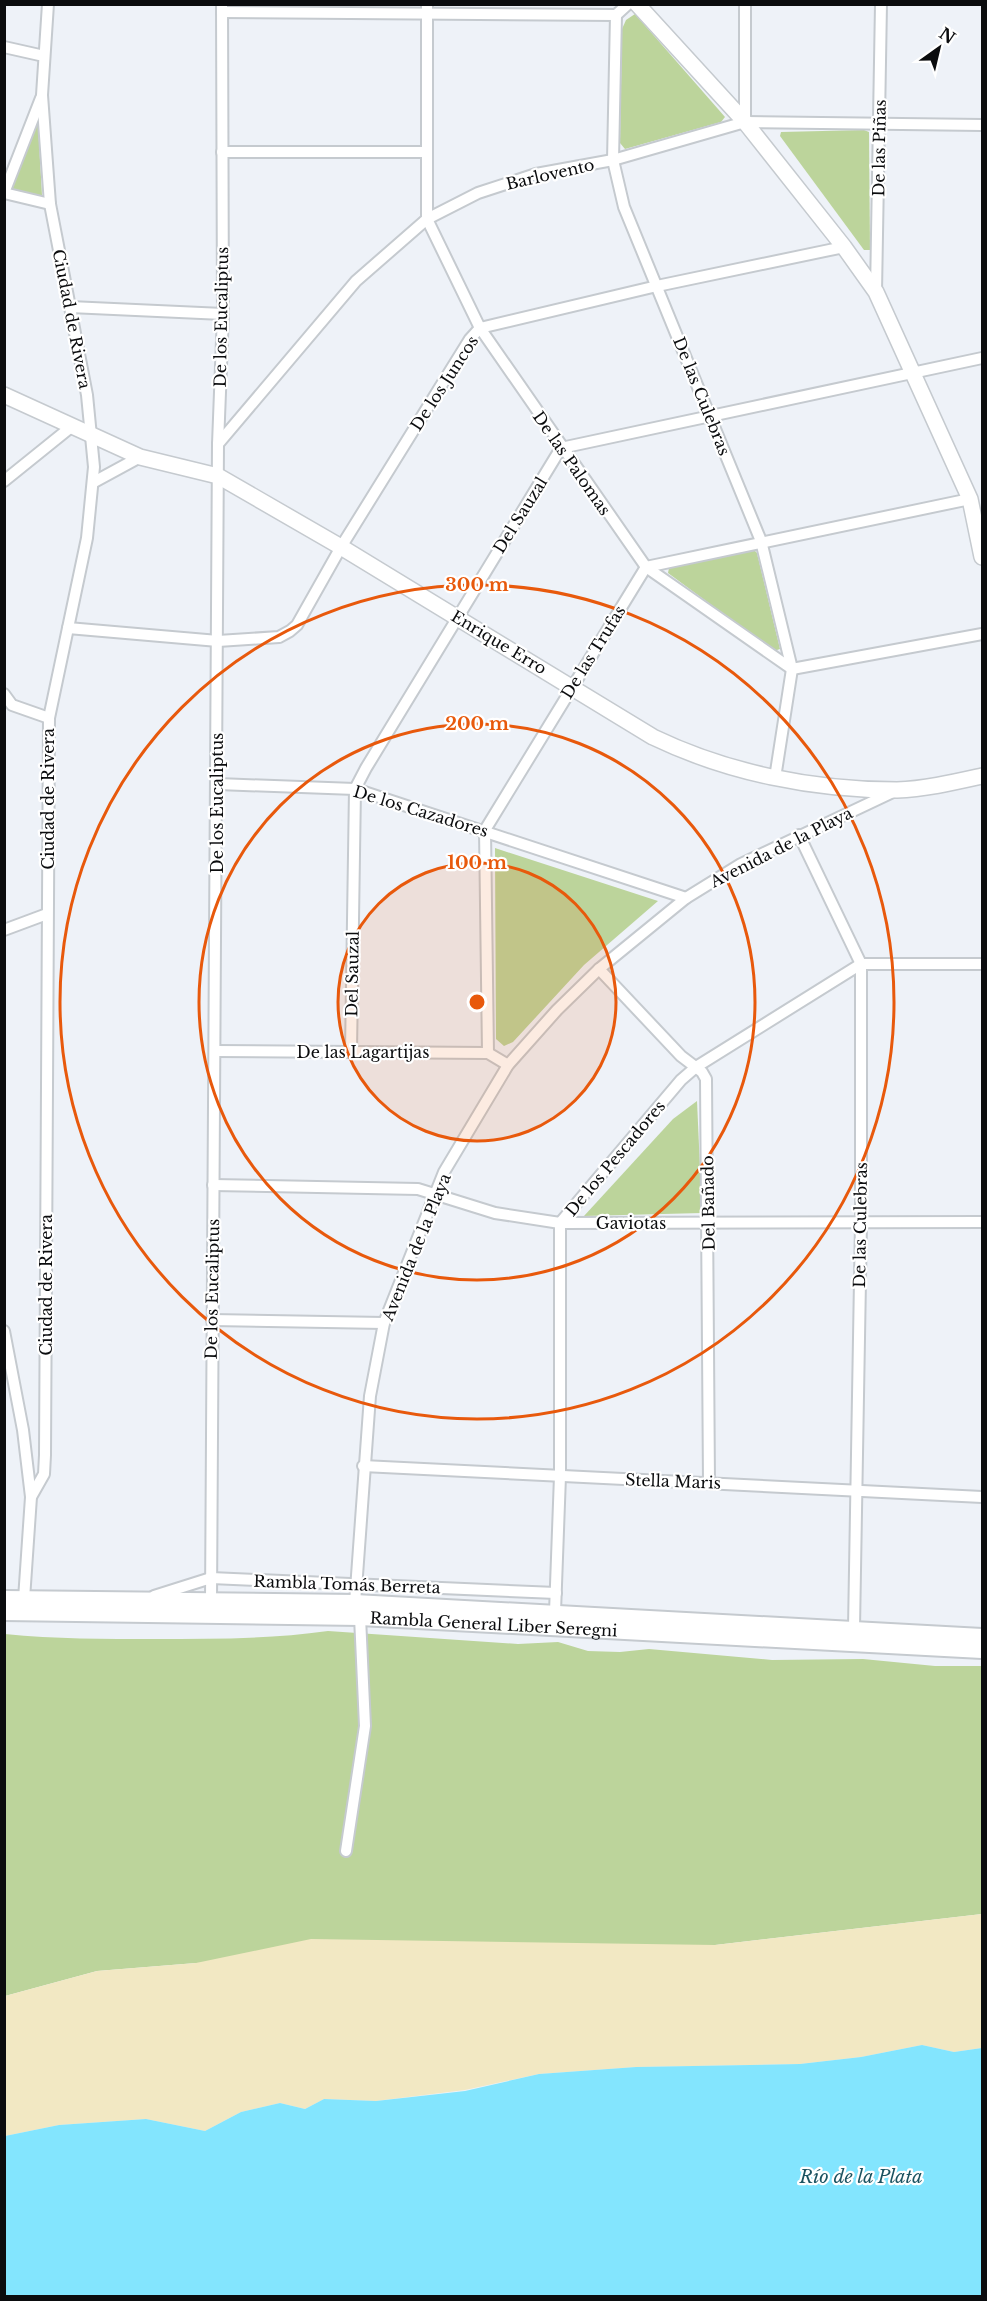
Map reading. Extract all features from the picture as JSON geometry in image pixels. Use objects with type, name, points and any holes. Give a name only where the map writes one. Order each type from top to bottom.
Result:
[{"type":"main road","name":"Rambla General Liber Seregni","points":[[4,1599],[211,1601],[982,1650]]},
{"type":"main road","name":"Rambla General Liber Seregni","points":[[4,1612],[357,1610],[555,1612],[982,1636]]},
{"type":"street","name":"Ciudad de Rivera","points":[[24,1599],[31,1497],[44,1474],[45,1455],[49,718],[55,679],[87,538],[94,482],[92,436],[50,204],[42,94],[48,4]]},
{"type":"street","points":[[222,8],[616,15],[628,4]]},
{"type":"street","points":[[638,4],[745,122],[844,247],[876,292],[970,499],[982,555]]},
{"type":"street","points":[[745,4],[745,122]]},
{"type":"street","name":"De las Piñas","points":[[876,292],[881,4]]},
{"type":"street","name":"De los Eucaliptus","points":[[211,1601],[218,784],[218,444],[223,314],[222,8]]},
{"type":"street","name":"De las Palomas","points":[[427,10],[425,152],[427,219],[480,328],[561,448],[646,567],[792,669]]},
{"type":"street","name":"De las Culebras","points":[[616,15],[613,160],[624,207],[761,541],[792,669],[775,778]]},
{"type":"street","points":[[4,47],[44,57]]},
{"type":"street","points":[[42,94],[4,193],[50,204]]},
{"type":"street","name":"Barlovento","points":[[218,444],[356,281],[427,219],[478,193],[536,174],[613,160],[745,122],[982,125]]},
{"type":"street","points":[[222,152],[425,152]]},
{"type":"street","name":"De los Juncos","points":[[218,641],[279,637],[297,625],[341,547],[470,339],[480,328],[657,286],[844,247]]},
{"type":"street","points":[[70,307],[223,314]]},
{"type":"street","points":[[561,448],[709,414],[915,374],[982,358]]},
{"type":"street","name":"Enrique Erro","points":[[4,395],[140,457],[218,476],[341,547],[653,736],[693,756],[775,778],[898,790],[982,776]]},
{"type":"street","points":[[4,481],[71,427]]},
{"type":"street","name":"Del Sauzal","points":[[351,1051],[355,789],[561,448]]},
{"type":"street","points":[[94,482],[140,457]]},
{"type":"street","points":[[646,567],[761,541],[970,499]]},
{"type":"street","name":"De las Trufas","points":[[485,830],[646,567]]},
{"type":"street","points":[[68,628],[218,641]]},
{"type":"street","points":[[792,669],[982,634]]},
{"type":"street","points":[[4,694],[8,707],[49,718]]},
{"type":"street","name":"De los Cazadores","points":[[218,784],[355,789],[686,898]]},
{"type":"street","name":"Avenida de la Playa","points":[[346,1851],[365,1726],[355,1584],[370,1396],[384,1323],[435,1192],[508,1065],[557,1010],[599,969],[686,898],[741,864],[898,790]]},
{"type":"street","points":[[485,830],[488,1053],[508,1065]]},
{"type":"street","name":"De las Culebras","points":[[799,835],[861,964],[861,1222],[854,1628]]},
{"type":"street","points":[[4,930],[47,914]]},
{"type":"street","points":[[861,964],[982,964]]},
{"type":"street","name":"De los Pescadores","points":[[555,1612],[560,1476],[561,1223],[681,1080],[696,1067],[861,964]]},
{"type":"street","name":"Del Bañado","points":[[599,969],[681,1056],[696,1067],[706,1079],[709,1482]]},
{"type":"street","name":"De las Lagartijas","points":[[215,1051],[488,1053]]},
{"type":"street","name":"Gaviotas","points":[[213,1185],[418,1189],[435,1192],[495,1213],[561,1223],[982,1222]]},
{"type":"street","points":[[212,1320],[384,1323]]},
{"type":"street","points":[[4,1331],[31,1497]]},
{"type":"street","name":"Stella Maris","points":[[363,1466],[982,1497]]},
{"type":"street","name":"Rambla Tomás Berreta","points":[[141,1600],[211,1578],[556,1593]]},
{"type":"green space","points":[[635,14],[725,117],[721,122],[625,149],[620,143],[622,29],[626,20]]},
{"type":"green space","points":[[36,125],[38,125],[42,195],[38,197],[12,189]]},
{"type":"green space","points":[[864,130],[869,132],[870,250],[864,250],[780,136],[781,132]]},
{"type":"green space","points":[[754,550],[757,553],[780,649],[774,651],[668,573],[669,568]]},
{"type":"green space","points":[[495,848],[658,901],[584,965],[513,1042],[504,1046],[496,1039]]},
{"type":"green space","points":[[697,1101],[702,1213],[584,1216],[673,1119]]},
{"type":"green space","points":[[328,1631],[518,1644],[558,1642],[588,1651],[620,1652],[649,1649],[772,1660],[863,1659],[935,1666],[982,1666],[982,1914],[715,1945],[196,1963],[97,1971],[5,1996],[5,1634],[80,1638],[199,1639],[264,1637]]},
{"type":"sand","points":[[982,1914],[982,2048],[954,2052],[922,2045],[861,2057],[800,2064],[636,2067],[539,2074],[465,2090],[376,2101],[324,2099],[305,2109],[280,2103],[241,2112],[205,2131],[146,2119],[59,2125],[5,2136],[5,1996],[97,1971],[196,1963],[311,1939],[715,1945]]},
{"type":"water","name":"Río de la Plata","points":[[922,2045],[954,2052],[982,2048],[982,2296],[5,2296],[5,2136],[59,2125],[146,2119],[205,2131],[241,2112],[280,2103],[305,2109],[324,2099],[376,2101],[465,2091],[539,2074],[636,2067],[800,2064],[861,2057]]}]
